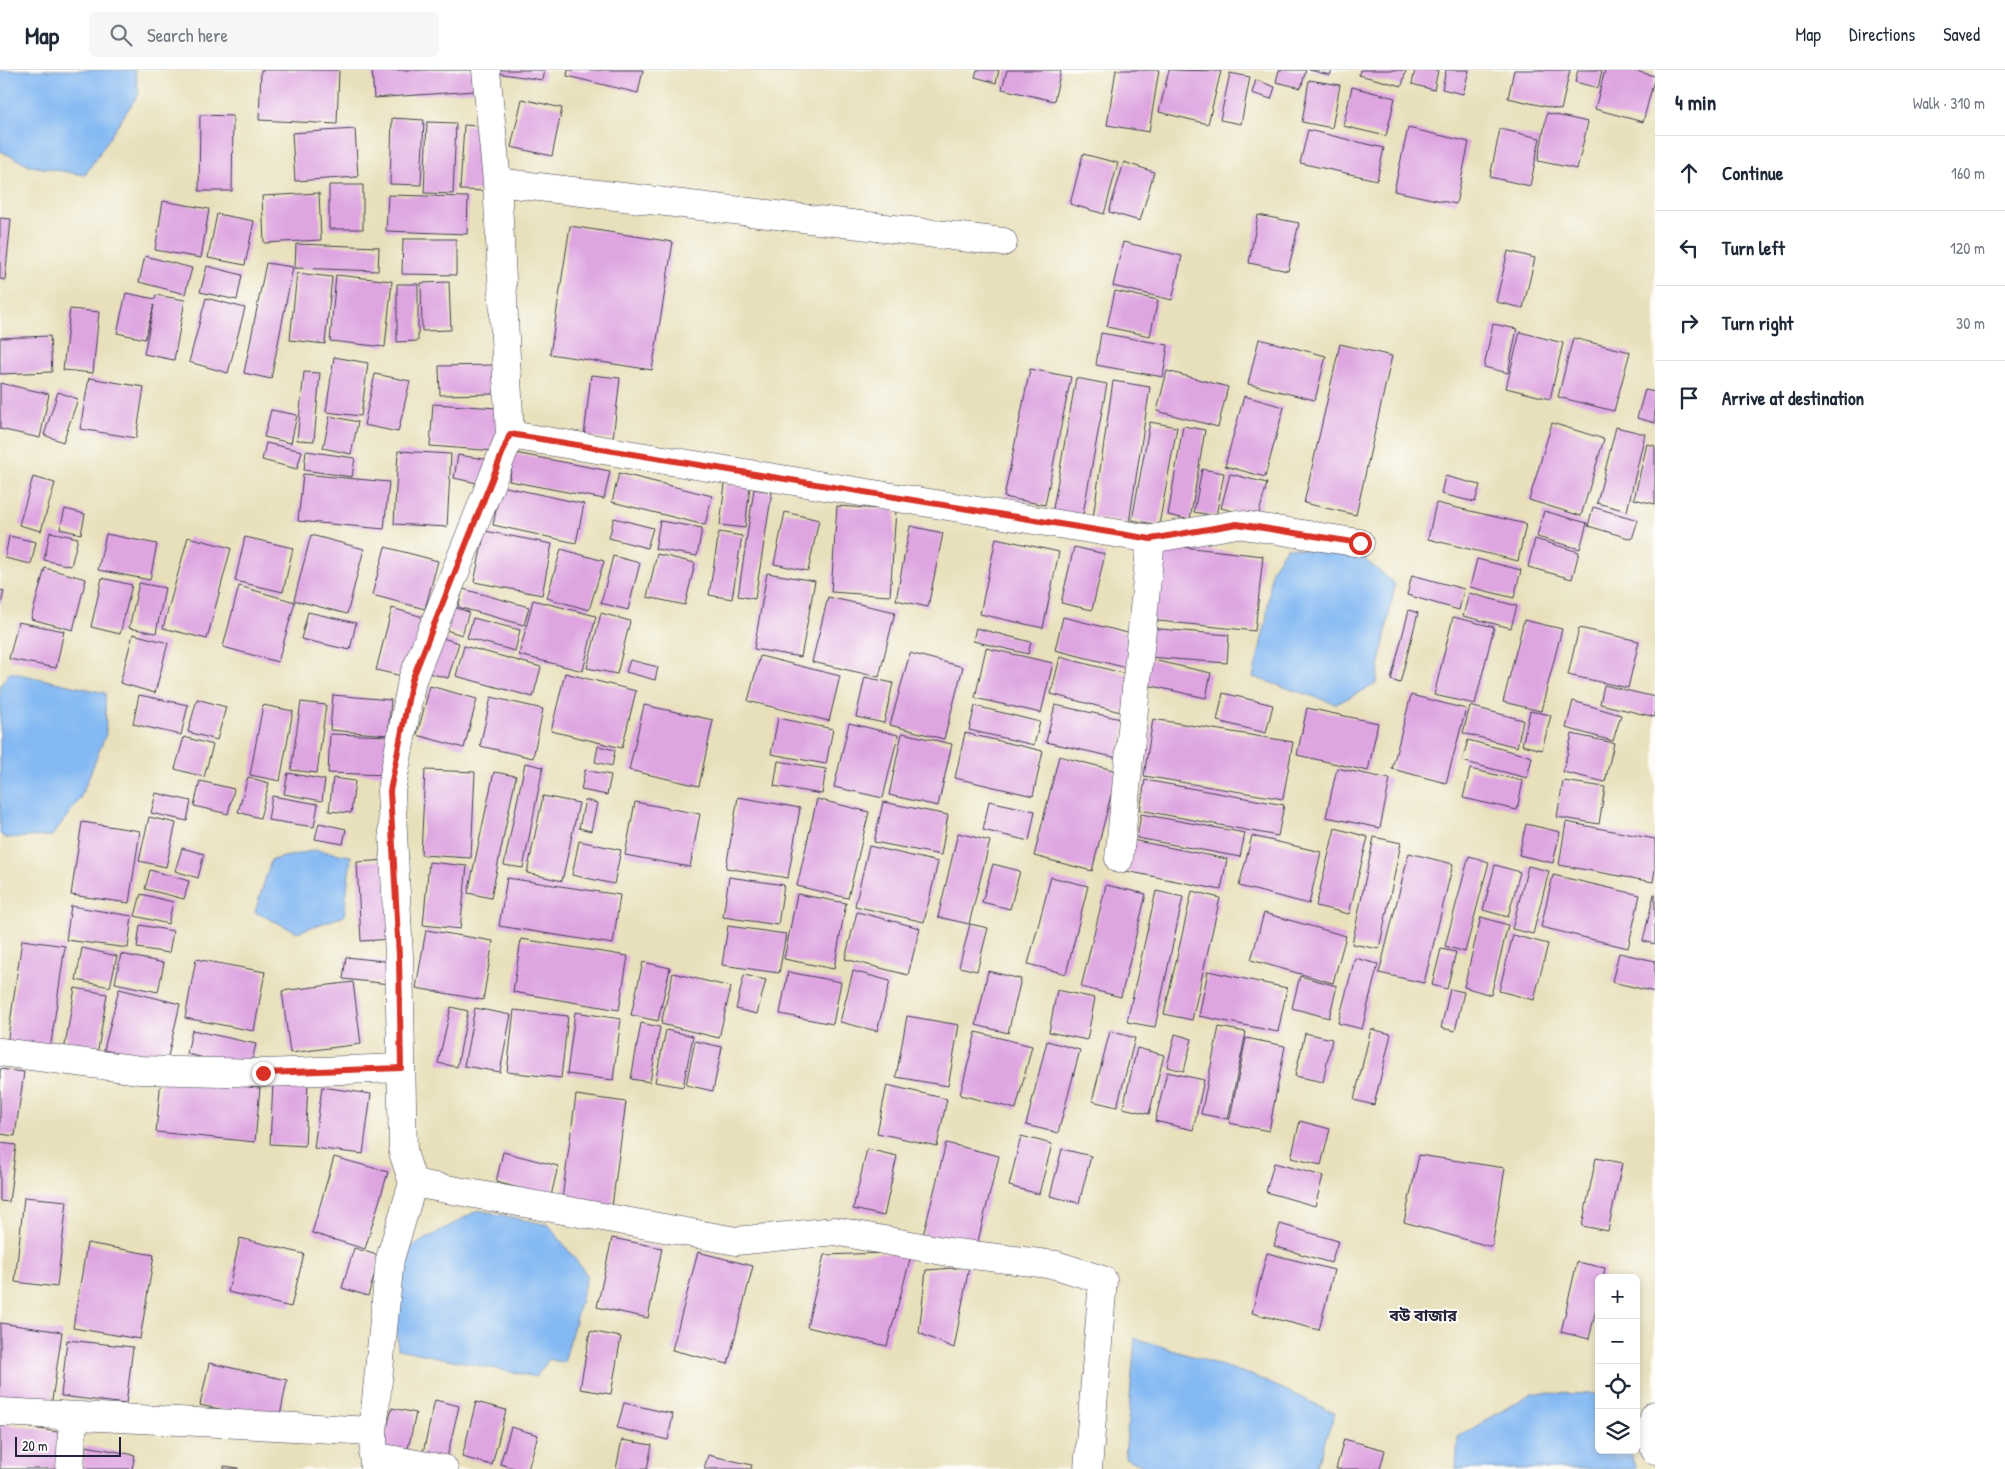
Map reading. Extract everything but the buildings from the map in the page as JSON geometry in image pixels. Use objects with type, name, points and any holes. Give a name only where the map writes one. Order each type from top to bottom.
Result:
[{"type":"street","points":[[373,1452],[390,1259],[413,1183],[403,1152],[399,957],[390,791],[412,680],[510,434],[496,182],[486,70]]},
{"type":"street","points":[[496,182],[1004,242]]},
{"type":"street","points":[[510,434],[1151,539],[1237,524],[1360,543]]},
{"type":"street","points":[[1119,859],[1151,539]]},
{"type":"street","points":[[0,1052],[140,1070],[263,1073],[401,1068]]},
{"type":"street","points":[[413,1183],[736,1241],[835,1231],[948,1252],[1056,1265],[1103,1280],[1088,1469]]},
{"type":"street","points":[[0,1412],[73,1417],[373,1452],[444,1469]]},
{"type":"street","points":[[1655,1415],[1651,1430],[1655,1450]]},
{"type":"street","points":[[70,1469],[73,1417]]},
{"type":"water","points":[[0,70],[135,70],[139,93],[85,175],[32,166],[0,151]]},
{"type":"water","points":[[1287,547],[1363,558],[1395,584],[1376,684],[1336,704],[1253,677],[1266,622],[1272,569]]},
{"type":"water","points":[[10,672],[105,693],[106,734],[80,799],[52,836],[5,838],[0,834],[0,686]]},
{"type":"water","points":[[316,850],[351,856],[344,916],[297,932],[255,912],[271,860]]},
{"type":"water","points":[[478,1210],[549,1225],[587,1275],[564,1363],[549,1359],[536,1377],[398,1349],[390,1259]]},
{"type":"water","points":[[1135,1338],[1254,1376],[1335,1413],[1315,1469],[1150,1469],[1125,1458]]},
{"type":"water","points":[[1532,1393],[1595,1394],[1595,1454],[1630,1454],[1637,1469],[1456,1469],[1458,1437]]},
{"type":"district","name":"বউ বাজার","points":[[1423,1315]]},
{"type":"route","points":[[263,1073],[401,1068],[399,957],[390,791],[412,680],[510,434],[1151,539],[1237,524],[1360,543]]}]
